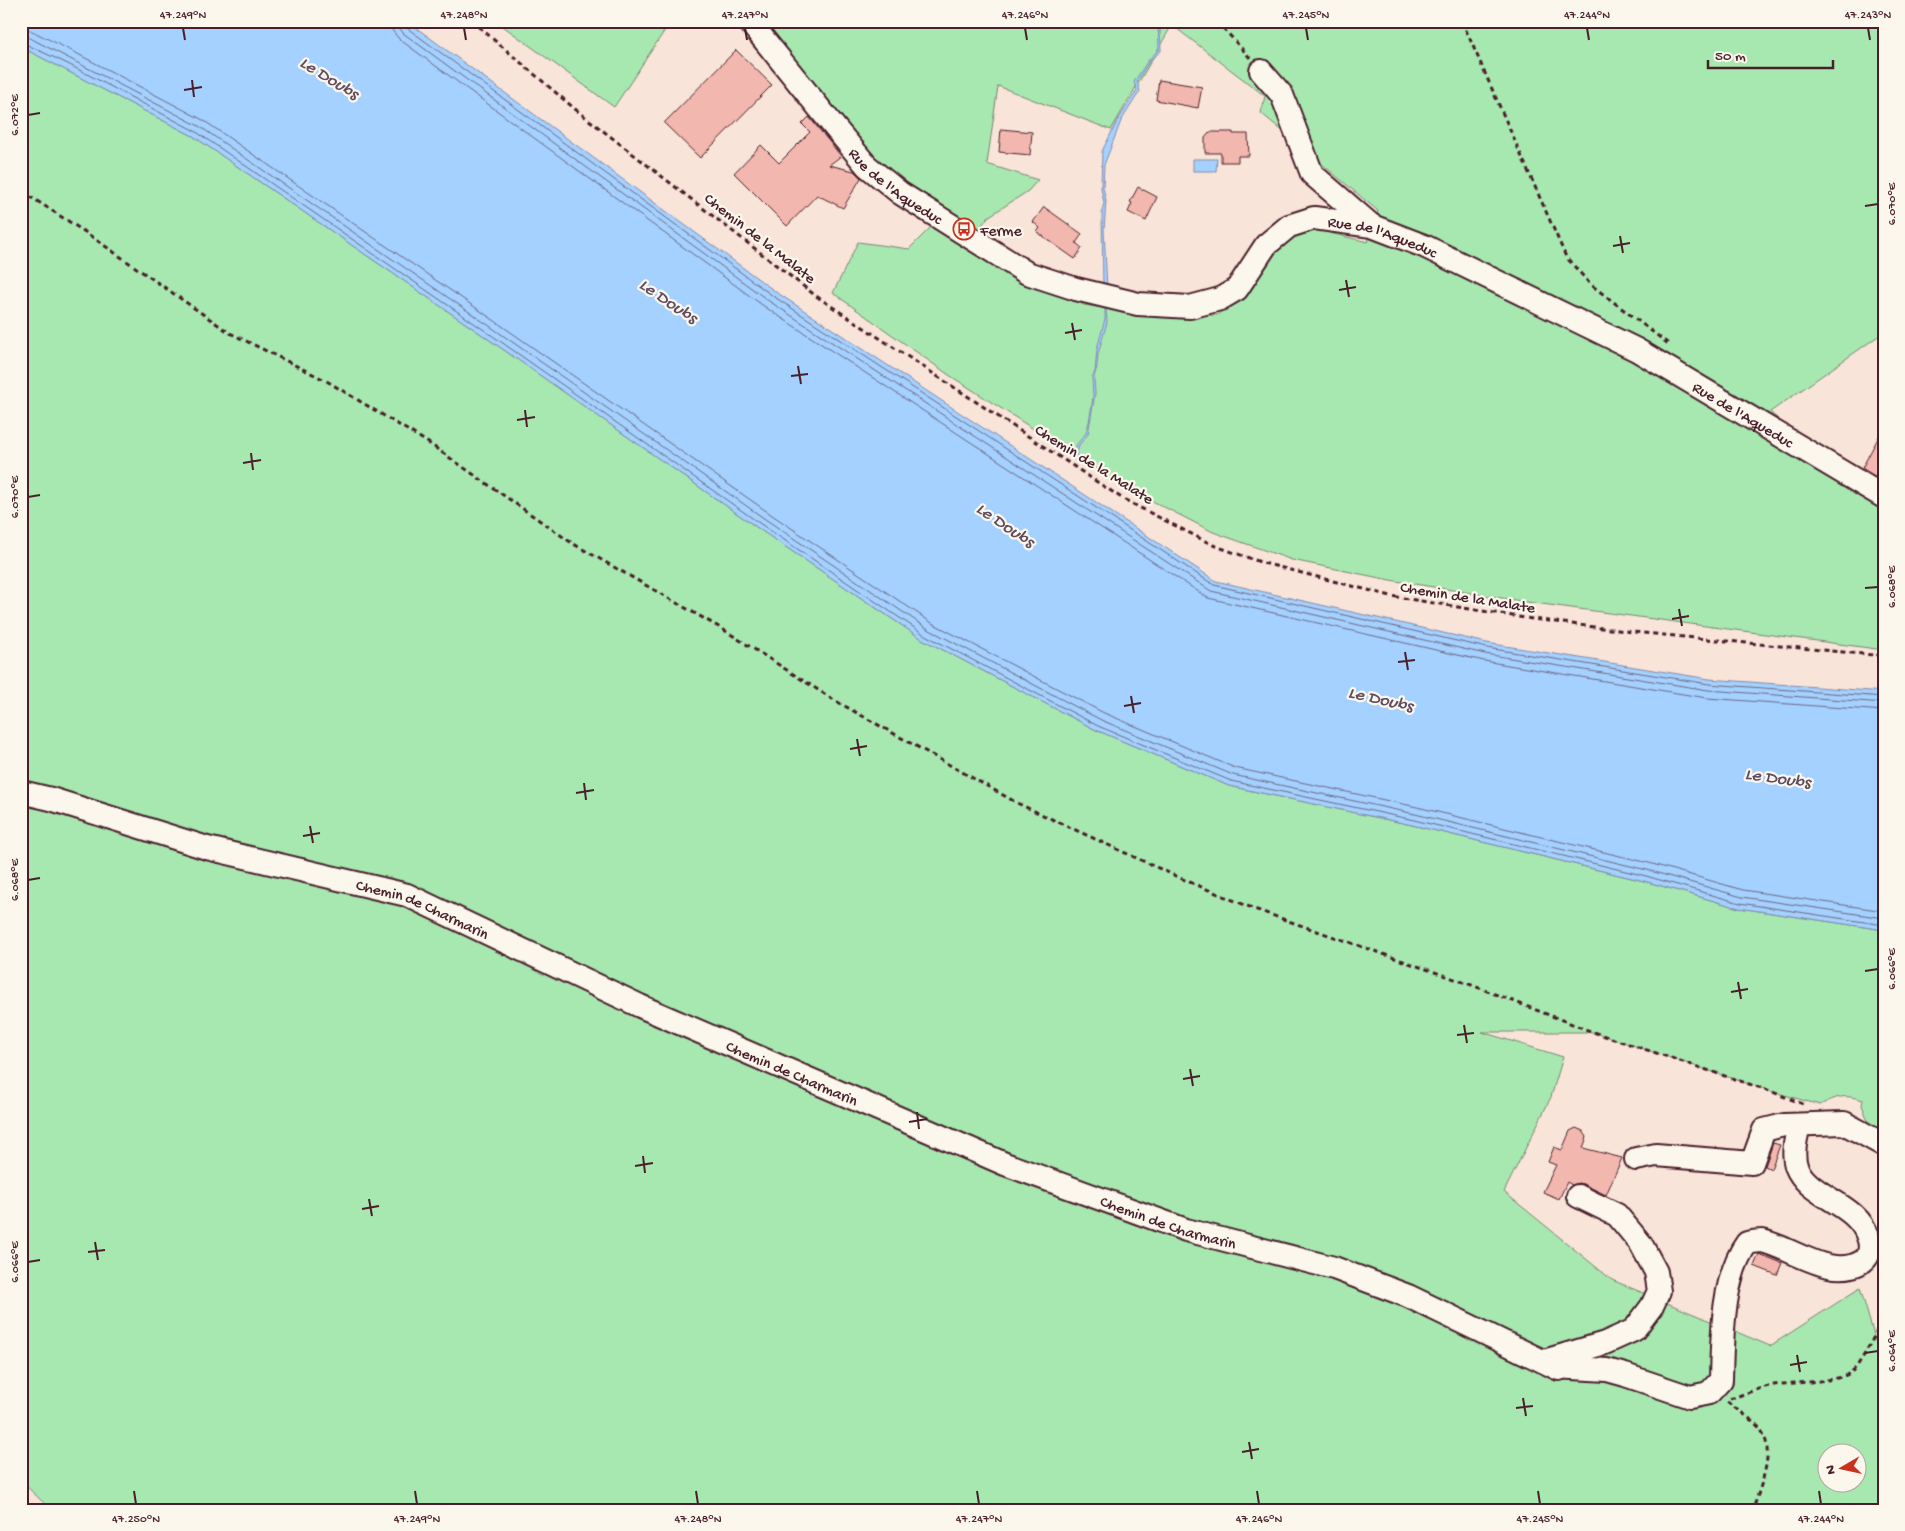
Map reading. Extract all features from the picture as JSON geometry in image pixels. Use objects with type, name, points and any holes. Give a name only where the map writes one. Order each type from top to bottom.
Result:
[{"type":"street","name":"Rue de l'Aqueduc","points":[[749,21],[867,166],[900,193],[1027,273],[1060,284],[1138,304],[1190,307],[1220,299],[1237,289],[1266,245],[1289,226],[1314,218],[1372,226],[1424,246],[1637,350],[1884,498]]},
{"type":"street","points":[[1261,71],[1282,95],[1312,174],[1372,226]]},
{"type":"street","name":"Chemin de Charmarin","points":[[21,792],[51,799],[207,848],[407,894],[640,1006],[1005,1164],[1186,1230],[1334,1268],[1408,1296],[1552,1366]]},
{"type":"street","points":[[1552,1366],[1607,1370],[1690,1398],[1709,1393],[1721,1380],[1723,1324],[1726,1301],[1740,1253],[1747,1243],[1761,1241],[1834,1267],[1854,1266],[1866,1259],[1870,1248],[1868,1236],[1861,1222],[1847,1209],[1823,1195],[1809,1183],[1796,1166],[1795,1144],[1803,1116]]},
{"type":"street","points":[[1636,1159],[1656,1155],[1752,1164],[1764,1130],[1784,1125],[1803,1116],[1844,1123],[1884,1145]]},
{"type":"street","points":[[1552,1366],[1634,1330],[1652,1306],[1659,1291],[1656,1272],[1641,1244],[1617,1215],[1578,1196]]},
{"type":"path","name":"Chemin de la Malate","points":[[472,21],[574,108],[816,296],[1123,499],[1213,545],[1301,574],[1401,598],[1525,618],[1634,632],[1884,656]]},
{"type":"path","points":[[1217,21],[1261,71]]},
{"type":"path","points":[[1462,21],[1566,257],[1590,284],[1676,350]]},
{"type":"path","points":[[21,192],[34,198],[86,232],[230,333],[325,380],[428,442],[572,543],[724,630],[834,700],[1019,804],[1180,878],[1257,910],[1470,984],[1593,1032],[1770,1091],[1803,1116]]},
{"type":"path","points":[[1726,1400],[1760,1429],[1766,1441],[1767,1458],[1754,1510]]},
{"type":"green space","points":[[496,21],[671,21],[614,107]]},
{"type":"green space","points":[[749,21],[1884,21],[1884,332],[1770,412],[1884,513],[1884,650],[1527,602],[1390,580],[1292,560],[1213,532],[1121,485],[949,375],[833,293],[858,242],[909,249],[939,219],[900,193]],"holes":[[[1172,25],[1265,96],[1261,113],[1378,211],[1368,242],[1317,230],[1289,239],[1263,265],[1242,297],[1217,315],[1153,316],[1084,305],[1025,277],[968,244],[988,217],[1028,191],[1038,180],[987,164],[998,86],[1111,130]]]},
{"type":"green space","points":[[21,47],[193,136],[484,336],[762,531],[922,639],[1096,730],[1229,786],[1412,825],[1644,881],[1739,908],[1884,930],[1884,1145],[1872,1132],[1862,1105],[1863,1100],[1856,1098],[1841,1097],[1820,1105],[1770,1091],[1593,1032],[1482,1032],[1563,1057],[1551,1097],[1504,1192],[1612,1280],[1770,1346],[1860,1288],[1884,1369],[1884,1510],[46,1510],[47,1506],[21,1481]]},
{"type":"water","name":"Le Doubs","points":[[21,21],[407,21],[776,292],[1216,581],[1487,643],[1709,679],[1884,692],[1884,930],[1739,908],[1644,881],[1412,825],[1229,786],[1096,730],[922,639],[762,531],[484,336],[193,136],[21,47]]},
{"type":"water","points":[[1158,21],[1161,23],[1161,51],[1150,60],[1137,81],[1140,91],[1121,121],[1104,165],[1103,187],[1106,201],[1104,230],[1107,288],[1103,288],[1102,211],[1104,203],[1101,188],[1102,151],[1118,120],[1137,90],[1134,82],[1149,59],[1159,50]]},
{"type":"water","points":[[1193,159],[1217,159],[1216,171],[1193,171]]},
{"type":"water","points":[[1105,309],[1107,322],[1094,377],[1095,394],[1088,434],[1079,445],[1075,460],[1072,458],[1077,444],[1086,433],[1089,422],[1093,397],[1092,377],[1095,372],[1097,349],[1105,319]]},
{"type":"building","points":[[736,50],[772,85],[700,158],[664,123]]},
{"type":"building","points":[[1159,80],[1202,87],[1198,108],[1156,100]]},
{"type":"building","points":[[809,117],[841,156],[829,165],[854,171],[861,178],[843,208],[817,195],[787,226],[734,173],[761,145],[779,163],[810,132],[802,124]]},
{"type":"building","points":[[1001,129],[1032,132],[1030,155],[999,152]]},
{"type":"building","points":[[1210,132],[1248,134],[1249,156],[1238,156],[1238,162],[1221,162],[1221,153],[1205,153],[1205,138]]},
{"type":"building","points":[[1138,187],[1157,197],[1146,221],[1128,212],[1132,203],[1130,202]]},
{"type":"building","points":[[1044,207],[1082,234],[1076,243],[1082,248],[1075,259],[1037,232],[1040,228],[1033,222]]},
{"type":"building","points":[[1884,427],[1884,482],[1862,468]]},
{"type":"building","points":[[1576,1128],[1583,1131],[1587,1137],[1583,1148],[1622,1158],[1606,1195],[1583,1184],[1572,1185],[1567,1182],[1559,1199],[1543,1192],[1556,1165],[1548,1162],[1554,1147],[1562,1150],[1570,1131]]},
{"type":"building","points":[[1773,1143],[1780,1145],[1771,1169],[1765,1166]]},
{"type":"building","points":[[1759,1254],[1782,1263],[1777,1275],[1754,1266]]},
{"type":"place","name":"Ferme","points":[[964,229]]}]
